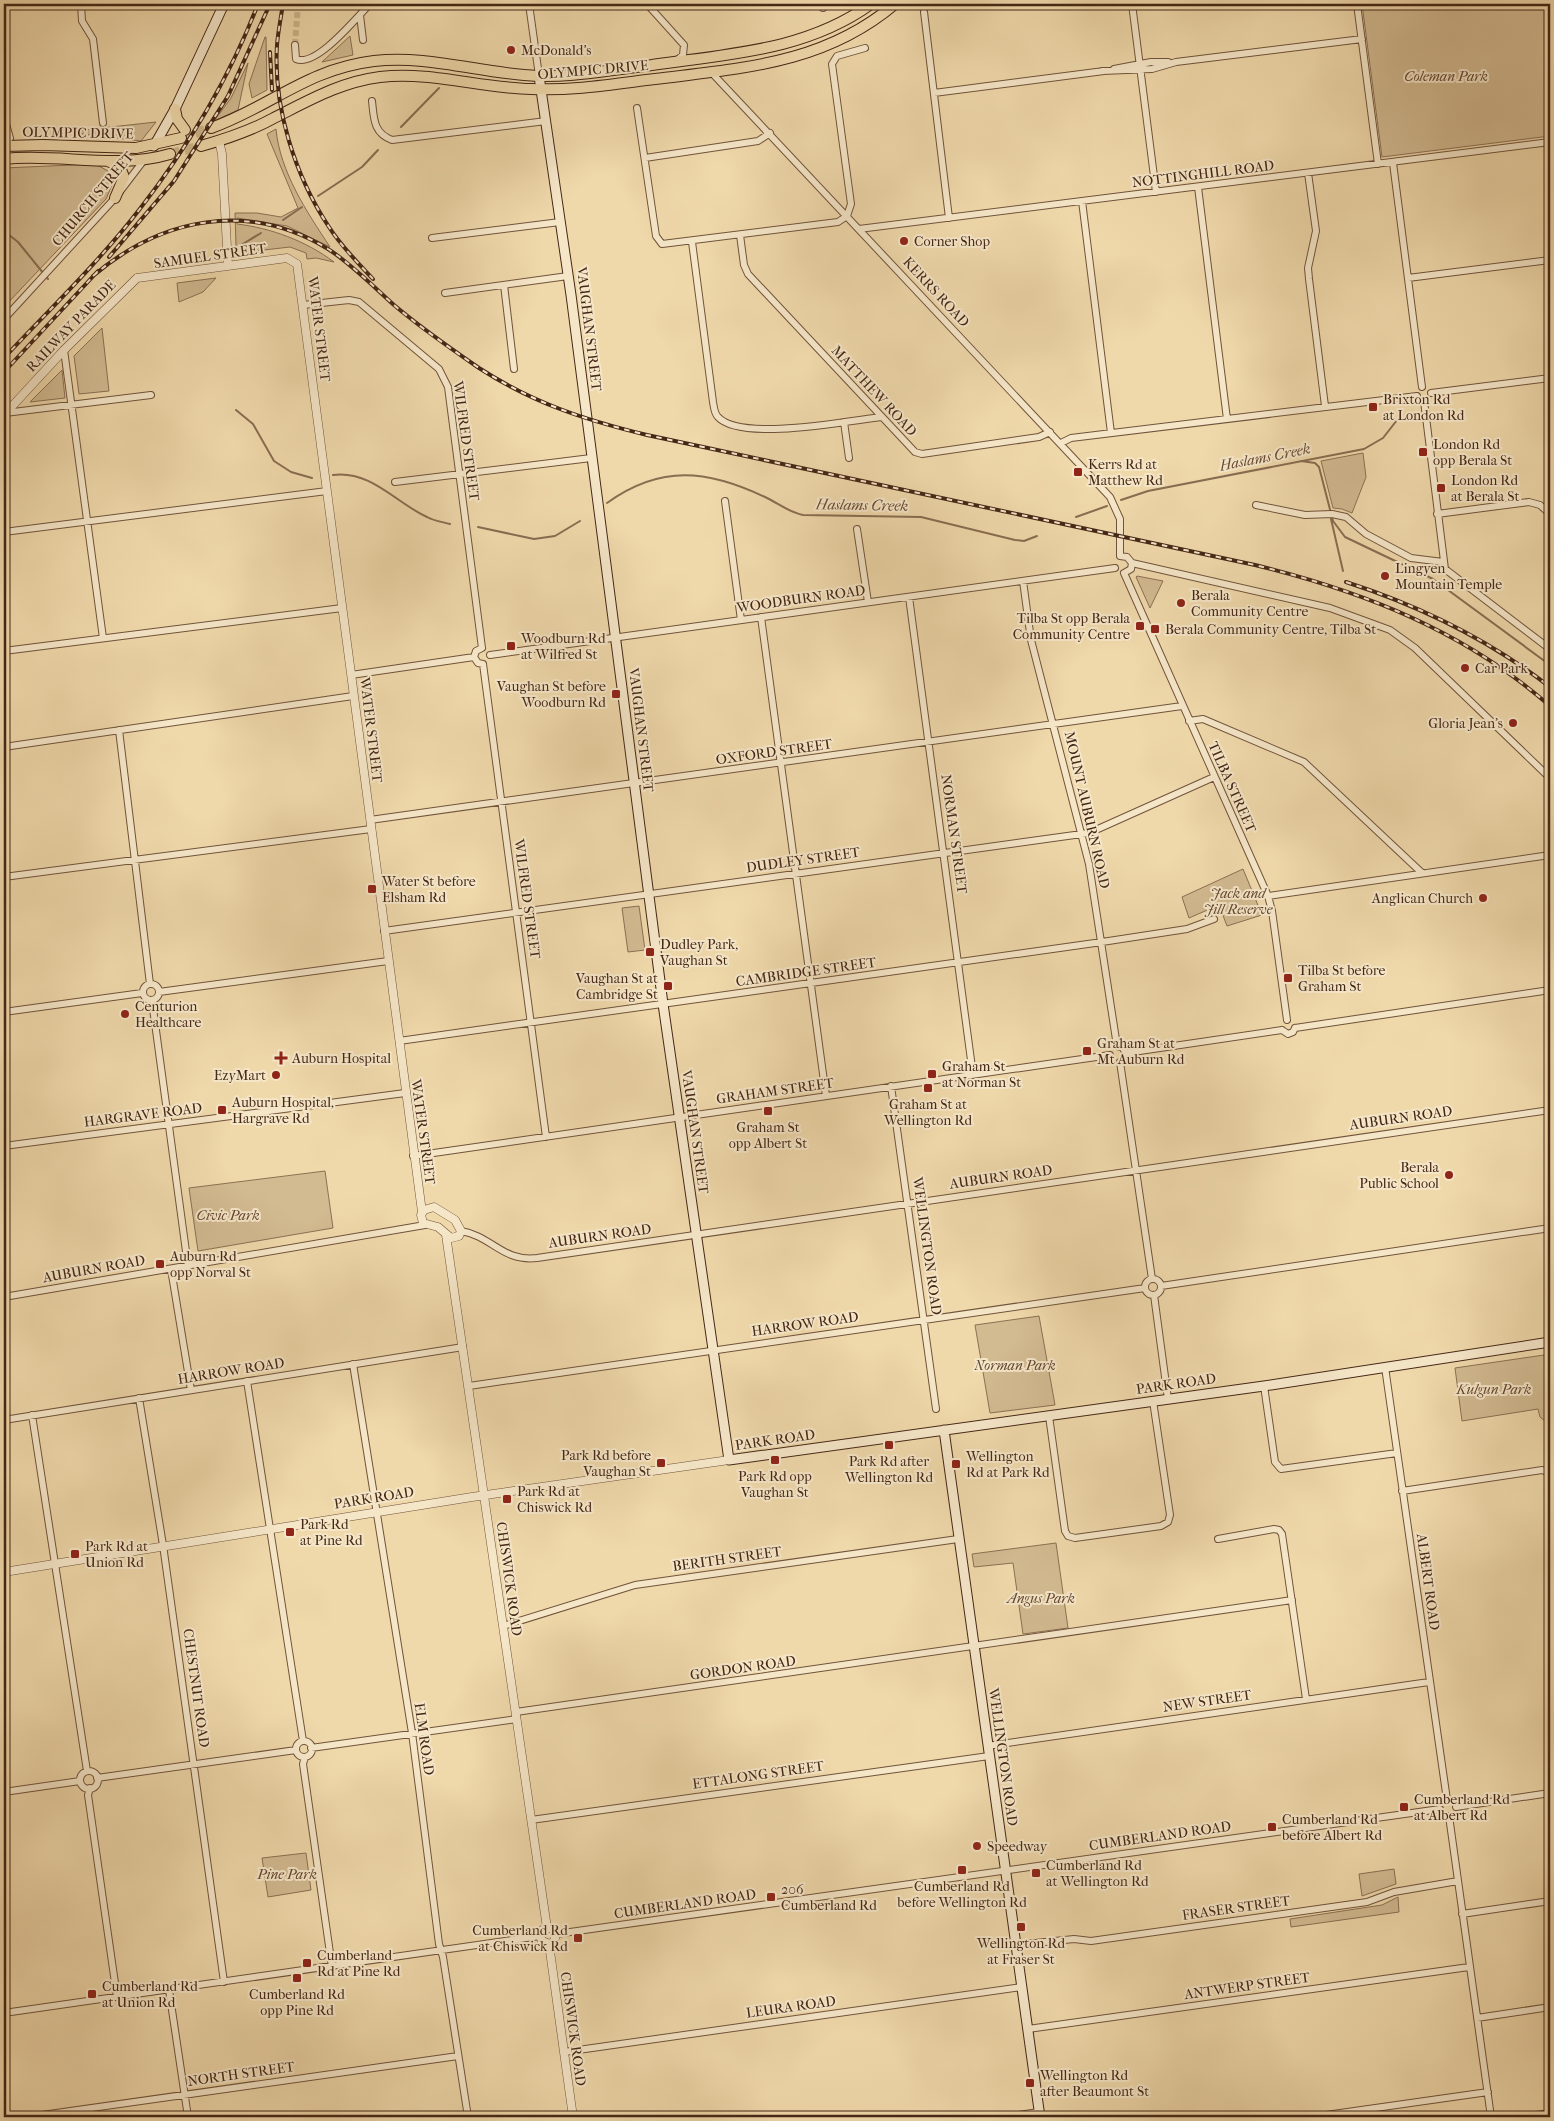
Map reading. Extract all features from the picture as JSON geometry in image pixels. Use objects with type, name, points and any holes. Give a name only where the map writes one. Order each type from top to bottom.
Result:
[{"type":"highway","name":"OLYMPIC DRIVE","points":[[211,128],[247,113],[307,79],[338,68],[371,61],[401,59],[429,61],[503,73],[540,76],[567,75],[709,57],[762,49],[802,40],[830,29],[871,4]]},
{"type":"highway","name":"OLYMPIC DRIVE","points":[[201,146],[219,141],[266,122],[328,90],[380,77],[428,77],[506,88],[541,90],[593,86],[778,62],[818,50],[850,36],[895,4]]},
{"type":"highway","points":[[709,57],[711,72]]},
{"type":"highway","name":"OLYMPIC DRIVE","points":[[7,142],[132,148],[154,146],[183,134],[177,119],[176,109]]},
{"type":"highway","points":[[4,124],[4,129]]},
{"type":"highway","name":"CHURCH STREET","points":[[144,160],[154,146]]},
{"type":"highway","points":[[132,148],[144,160]]},
{"type":"highway","name":"OLYMPIC DRIVE","points":[[4,159],[42,157],[144,160],[170,154]]},
{"type":"highway","points":[[105,160],[116,164],[122,170],[123,183],[115,198]]},
{"type":"main road","name":"CHURCH STREET","points":[[154,146],[176,109],[224,4]]},
{"type":"main road","name":"VAUGHAN STREET","points":[[540,76],[542,122],[568,276],[663,1004],[729,1460]]},
{"type":"main road","name":"PARK ROAD","points":[[729,1460],[1264,1386],[1550,1342]]},
{"type":"main road","name":"WELLINGTON ROAD","points":[[944,1430],[1040,2115]]},
{"type":"street","points":[[81,4],[82,20],[93,39],[103,123]]},
{"type":"street","points":[[294,45],[294,56],[296,59],[300,61],[314,58],[370,4]]},
{"type":"street","name":"VAUGHAN STREET","points":[[529,4],[540,76]]},
{"type":"street","points":[[647,4],[680,39],[685,49],[683,55],[673,62]]},
{"type":"street","points":[[1132,4],[1156,192]]},
{"type":"street","points":[[1357,4],[1378,164]]},
{"type":"street","points":[[924,12],[949,218]]},
{"type":"street","points":[[360,15],[363,40]]},
{"type":"street","points":[[934,93],[1362,39]]},
{"type":"street","points":[[637,108],[657,239],[660,243],[665,245],[692,242],[838,222],[847,216],[851,204],[832,64],[837,56],[865,48]]},
{"type":"street","name":"KERRS ROAD","points":[[711,72],[1061,443],[1114,504],[1120,524],[1120,556]]},
{"type":"street","points":[[372,100],[376,126],[383,136],[398,141],[542,122]]},
{"type":"street","points":[[4,117],[7,142]]},
{"type":"street","points":[[645,158],[758,141],[770,133]]},
{"type":"street","points":[[219,141],[222,154],[228,266]]},
{"type":"street","name":"NOTTINGHILL ROAD","points":[[860,229],[1550,142]]},
{"type":"street","name":"CHURCH STREET","points":[[4,319],[115,198],[144,160]]},
{"type":"street","points":[[1393,162],[1422,387]]},
{"type":"street","points":[[1308,173],[1316,231],[1308,268],[1308,279],[1325,406]]},
{"type":"street","points":[[1198,187],[1227,419]]},
{"type":"street","points":[[1082,201],[1111,433]]},
{"type":"street","points":[[432,238],[560,222]]},
{"type":"street","name":"MATTHEW ROAD","points":[[740,236],[744,265],[748,274],[881,417],[919,454],[1040,438],[1050,432]]},
{"type":"street","points":[[692,242],[716,416],[724,421],[767,431],[881,417]]},
{"type":"street","name":"SAMUEL STREET","points":[[136,278],[287,258]]},
{"type":"street","name":"WATER STREET","points":[[287,258],[294,261],[298,269],[422,1212],[421,1218],[425,1225]]},
{"type":"street","points":[[1408,278],[1550,260]]},
{"type":"street","points":[[445,293],[568,276]]},
{"type":"street","name":"RAILWAY PARADE","points":[[5,414],[64,350],[136,278]]},
{"type":"street","points":[[504,284],[514,369]]},
{"type":"street","name":"WILFRED STREET","points":[[303,305],[349,300],[359,302],[439,368],[448,386],[482,648]]},
{"type":"street","points":[[64,350],[103,638]]},
{"type":"street","points":[[1431,394],[1550,378]]},
{"type":"street","points":[[1422,387],[1428,388],[1431,394]]},
{"type":"street","points":[[1416,396],[1418,390],[1422,387]]},
{"type":"street","points":[[1424,401],[1431,394]]},
{"type":"street","points":[[5,414],[151,395]]},
{"type":"street","points":[[1061,443],[1071,438],[1325,406],[1416,396],[1424,401]]},
{"type":"street","points":[[1424,401],[1443,562],[1450,574],[1550,649]]},
{"type":"street","points":[[844,422],[849,458]]},
{"type":"street","points":[[395,482],[591,458]]},
{"type":"street","points":[[4,532],[327,491]]},
{"type":"street","points":[[725,501],[741,620]]},
{"type":"street","points":[[1437,514],[1529,502],[1540,505],[1550,514]]},
{"type":"street","points":[[1256,505],[1305,515],[1346,517],[1366,534],[1411,558],[1443,562]]},
{"type":"street","points":[[857,529],[868,602]]},
{"type":"street","points":[[1132,563],[1129,571],[1124,573],[1119,572],[1115,568],[1116,560],[1120,556],[1128,557],[1132,563],[1330,608],[1390,630],[1415,648],[1550,778]]},
{"type":"street","name":"WOODBURN ROAD","points":[[490,655],[1115,568]]},
{"type":"street","name":"TILBA STREET","points":[[1124,573],[1268,896],[1272,911],[1287,1020]]},
{"type":"street","name":"MOUNT AUBURN ROAD","points":[[1023,581],[1031,640],[1082,833],[1102,942],[1117,1046]]},
{"type":"street","name":"NORMAN STREET","points":[[909,597],[973,1075]]},
{"type":"street","points":[[4,651],[342,608]]},
{"type":"street","points":[[761,617],[826,1096]]},
{"type":"street","points":[[482,648],[488,650],[490,655],[489,662],[484,664],[478,663],[474,657],[476,651],[482,648]]},
{"type":"street","points":[[351,675],[474,657]]},
{"type":"street","name":"WILFRED STREET","points":[[484,664],[546,1138]]},
{"type":"street","points":[[4,747],[353,696]]},
{"type":"street","name":"OXFORD STREET","points":[[4,877],[136,860],[501,802],[1182,706]]},
{"type":"street","points":[[1189,721],[1203,719],[1304,762],[1422,873]]},
{"type":"street","points":[[119,730],[150,984]]},
{"type":"street","name":"DUDLEY STREET","points":[[384,931],[1089,832],[1214,777]]},
{"type":"street","points":[[1268,896],[1550,855]]},
{"type":"street","name":"CAMBRIDGE STREET","points":[[399,1041],[1187,930],[1214,919]]},
{"type":"street","points":[[159,992],[388,961]]},
{"type":"street","points":[[142,994],[144,987],[150,984],[157,987],[159,992]]},
{"type":"street","points":[[1126,1053],[1282,1030],[1288,1034],[1293,1032],[1295,1028],[1550,990]]},
{"type":"street","points":[[152,1001],[159,992]]},
{"type":"street","points":[[142,994],[145,998],[152,1001]]},
{"type":"street","points":[[4,1012],[142,994]]},
{"type":"street","points":[[152,1001],[188,1266]]},
{"type":"street","points":[[1282,1030],[1283,1022],[1287,1020],[1294,1023],[1295,1028]]},
{"type":"street","points":[[1120,1062],[1112,1060],[1110,1055],[1112,1049],[1117,1046],[1122,1047],[1126,1053]]},
{"type":"street","points":[[1120,1062],[1125,1058],[1126,1053]]},
{"type":"street","name":"GRAHAM STREET","points":[[414,1156],[1110,1055]]},
{"type":"street","points":[[1120,1062],[1152,1279]]},
{"type":"street","name":"WELLINGTON ROAD","points":[[891,1086],[936,1409]]},
{"type":"street","name":"HARGRAVE ROAD","points":[[4,1146],[405,1093]]},
{"type":"street","name":"AUBURN ROAD","points":[[461,1231],[469,1232],[522,1259],[1550,1110]]},
{"type":"street","points":[[422,1212],[427,1208],[437,1209],[455,1220],[461,1231],[459,1236],[454,1238],[446,1235],[438,1228],[425,1225]]},
{"type":"street","name":"AUBURN ROAD","points":[[4,1297],[425,1225]]},
{"type":"street","points":[[1161,1286],[1550,1228]]},
{"type":"street","name":"CHISWICK ROAD","points":[[446,1235],[547,1928]]},
{"type":"street","points":[[171,1269],[191,1390]]},
{"type":"street","points":[[1152,1279],[1158,1281],[1161,1286],[1160,1291],[1154,1295],[1148,1294],[1145,1288],[1147,1282],[1152,1279]]},
{"type":"street","name":"HARROW ROAD","points":[[469,1386],[1145,1288]]},
{"type":"street","points":[[1154,1295],[1168,1399]]},
{"type":"street","name":"HARROW ROAD","points":[[4,1420],[463,1347]]},
{"type":"street","name":"ELM ROAD","points":[[353,1364],[412,1734],[441,1951],[468,2117]]},
{"type":"street","name":"ALBERT ROAD","points":[[1385,1367],[1447,1800]]},
{"type":"street","points":[[247,1381],[303,1742]]},
{"type":"street","points":[[1264,1386],[1275,1462],[1281,1469],[1397,1453]]},
{"type":"street","name":"CHESTNUT ROAD","points":[[139,1398],[194,1765],[224,1982]]},
{"type":"street","points":[[1048,1416],[1065,1531],[1068,1536],[1075,1538],[1161,1526],[1168,1522],[1170,1515],[1153,1401]]},
{"type":"street","points":[[32,1416],[87,1771]]},
{"type":"street","points":[[1550,1427],[1548,1432],[1550,1453]]},
{"type":"street","name":"PARK ROAD","points":[[4,1572],[485,1495],[729,1460]]},
{"type":"street","points":[[1402,1491],[1550,1470]]},
{"type":"street","points":[[1218,1539],[1274,1529],[1279,1530],[1284,1537],[1306,1699]]},
{"type":"street","name":"BERITH STREET","points":[[503,1626],[635,1585],[958,1539]]},
{"type":"street","name":"GORDON ROAD","points":[[311,1748],[1292,1600]]},
{"type":"street","name":"NEW STREET","points":[[988,1751],[1306,1699],[1430,1682]]},
{"type":"street","points":[[296,1750],[297,1745],[303,1742],[307,1742],[311,1748],[310,1754],[305,1757],[303,1764],[332,1966]]},
{"type":"street","points":[[97,1778],[296,1750]]},
{"type":"street","points":[[296,1750],[299,1755],[305,1757]]},
{"type":"street","name":"ETTALONG STREET","points":[[531,1820],[988,1751]]},
{"type":"street","points":[[87,1771],[92,1772],[97,1778],[95,1786],[90,1788],[82,1786],[80,1781],[82,1774],[87,1771]]},
{"type":"street","points":[[4,1792],[80,1781]]},
{"type":"street","points":[[90,1788],[88,1795],[117,1997]]},
{"type":"street","points":[[1456,1807],[1550,1793]]},
{"type":"street","points":[[1447,1800],[1452,1801],[1456,1807],[1455,1813],[1449,1816],[1443,1814],[1440,1809],[1442,1803],[1447,1800]]},
{"type":"street","name":"CUMBERLAND ROAD","points":[[556,1934],[1440,1809]]},
{"type":"street","points":[[1449,1816],[1491,2117]]},
{"type":"street","name":"FRASER STREET","points":[[1016,1946],[1074,1939],[1091,1941],[1367,1902],[1394,1892],[1458,1881]]},
{"type":"street","points":[[1462,1914],[1550,1901]]},
{"type":"street","points":[[547,1928],[554,1930],[556,1934],[555,1939],[549,1944],[542,1941],[540,1936],[542,1930],[547,1928]]},
{"type":"street","points":[[4,1996],[5,2013],[540,1936]]},
{"type":"street","name":"CHISWICK ROAD","points":[[549,1944],[573,2117]]},
{"type":"street","name":"ANTWERP STREET","points":[[1028,2029],[1469,1968]]},
{"type":"street","name":"LEURA ROAD","points":[[564,2052],[1022,1987]]},
{"type":"street","points":[[169,1990],[188,2117]]},
{"type":"street","points":[[1477,2018],[1550,2007]]},
{"type":"street","name":"NORTH STREET","points":[[28,2117],[458,2056]]},
{"type":"street","points":[[1312,2117],[1488,2092]]},
{"type":"street","points":[[1522,2117],[1550,2113]]},
{"type":"street","points":[[1003,2117],[1040,2115]]},
{"type":"green space","name":"Coleman Park","points":[[1362,4],[1550,4],[1550,136],[1382,157]]},
{"type":"green space","points":[[350,36],[353,55],[322,62]]},
{"type":"green space","points":[[265,37],[267,90],[252,98],[249,84]]},
{"type":"green space","points":[[248,63],[238,110],[214,121],[231,98]]},
{"type":"green space","points":[[156,122],[141,141],[66,132]]},
{"type":"green space","points":[[276,129],[283,161],[289,176],[304,206],[330,247],[287,226],[237,218],[237,224],[275,232],[288,237],[312,248],[334,262],[316,258],[307,259],[306,253],[290,247],[247,252],[236,246],[235,213],[257,213],[281,217],[298,208],[267,134]]},
{"type":"green space","points":[[95,164],[110,172],[112,185],[106,199],[4,307],[4,168]]},
{"type":"green space","points":[[216,278],[203,292],[179,302],[177,283]]},
{"type":"green space","points":[[102,328],[109,391],[79,394],[74,356]]},
{"type":"green space","points":[[62,370],[65,398],[30,402]]},
{"type":"green space","points":[[1363,453],[1366,477],[1352,513],[1333,508],[1321,461]]},
{"type":"green space","points":[[1136,577],[1163,581],[1150,608]]},
{"type":"green space","name":"Jack and Jill Reserve","points":[[1243,869],[1262,915],[1227,926],[1219,905],[1189,918],[1182,897]]},
{"type":"green space","points":[[639,906],[645,950],[628,952],[622,908]]},
{"type":"green space","name":"Civic Park","points":[[325,1171],[333,1228],[198,1251],[189,1188]]},
{"type":"green space","name":"Norman Park","points":[[1039,1316],[1055,1405],[990,1413],[975,1325]]},
{"type":"green space","name":"Kulgun Park","points":[[1544,1355],[1550,1400],[1550,1420],[1546,1422],[1540,1417],[1538,1409],[1462,1421],[1455,1368]]},
{"type":"green space","name":"Angus Park","points":[[1056,1543],[1068,1628],[1023,1634],[1013,1563],[974,1567],[972,1554]]},
{"type":"green space","name":"Pine Park","points":[[306,1853],[311,1890],[268,1897],[262,1858]]},
{"type":"green space","points":[[1394,1869],[1396,1884],[1362,1896],[1359,1874]]},
{"type":"green space","points":[[1398,1897],[1399,1912],[1291,1927],[1290,1919],[1382,1905]]},
{"type":"waterway","points":[[401,127],[439,88]]},
{"type":"waterway","points":[[318,196],[362,167],[378,150]]},
{"type":"waterway","points":[[283,220],[302,207]]},
{"type":"waterway","points":[[4,231],[18,242],[48,279]]},
{"type":"waterway","points":[[238,247],[261,233]]},
{"type":"waterway","points":[[236,410],[253,424],[274,461],[291,472],[312,478]]},
{"type":"waterway","name":"Haslams Creek","points":[[1121,500],[1148,491],[1364,449],[1383,438],[1401,415]]},
{"type":"waterway","points":[[1301,461],[1315,463],[1319,467],[1333,521],[1345,537],[1433,579],[1550,665]]},
{"type":"waterway","points":[[333,475],[359,477],[371,482],[427,517],[450,524]]},
{"type":"waterway","name":"Haslams Creek","points":[[607,503],[627,490],[646,482],[685,475],[724,481],[765,497],[793,512],[803,515],[921,517],[1015,540],[1024,541],[1037,536]]},
{"type":"waterway","name":"Haslams Creek","points":[[1076,517],[1107,506]]},
{"type":"waterway","points":[[1331,519],[1343,571]]},
{"type":"waterway","points":[[478,527],[534,539],[555,536],[580,521]]},
{"type":"tunnel","points":[[295,45],[298,4]]},
{"type":"tunnel","points":[[181,138],[211,128]]},
{"type":"tunnel","points":[[170,154],[201,146]]},
{"type":"railway","points":[[4,358],[107,249],[157,186],[191,137],[221,86],[258,4]]},
{"type":"railway","points":[[109,257],[174,181],[228,96],[270,4]]},
{"type":"railway","points":[[283,4],[277,40],[277,69],[283,116],[289,140],[306,186],[329,227],[373,279]]},
{"type":"railway","points":[[270,52],[272,90]]},
{"type":"railway","points":[[93,276],[119,256],[147,240],[176,229],[206,222],[236,221],[267,224],[298,234],[336,254],[415,322],[479,368],[519,391],[560,409],[647,435],[1255,565],[1296,576],[1374,602],[1448,636],[1483,656],[1550,706]]},
{"type":"railway","points":[[4,372],[98,271]]},
{"type":"railway","points":[[1346,582],[1427,613],[1478,639],[1550,687]]},
{"type":"place","name":"McDonald's","points":[[511,50]]},
{"type":"place","name":"Corner Shop","points":[[904,241]]},
{"type":"place","name":"Brixton Rd at London Rd","points":[[1373,407]]},
{"type":"place","name":"London Rd opp Berala St","points":[[1423,452]]},
{"type":"place","name":"Kerrs Rd at Matthew Rd","points":[[1078,472]]},
{"type":"place","name":"London Rd at Berala St","points":[[1441,488]]},
{"type":"place","name":"Lingyen Mountain Temple","points":[[1385,576]]},
{"type":"place","name":"Berala Community Centre","points":[[1181,603]]},
{"type":"place","name":"Tilba St opp Berala Community Centre","points":[[1140,626]]},
{"type":"place","name":"Berala Community Centre, Tilba St","points":[[1155,629]]},
{"type":"place","name":"Woodburn Rd at Wilfred St","points":[[511,646]]},
{"type":"place","name":"Car Park","points":[[1465,668]]},
{"type":"place","name":"Vaughan St before Woodburn Rd","points":[[616,694]]},
{"type":"place","name":"Gloria Jean's","points":[[1513,723]]},
{"type":"place","name":"Water St before Elsham Rd","points":[[372,889]]},
{"type":"place","name":"Anglican Church","points":[[1483,898]]},
{"type":"place","name":"Dudley Park, Vaughan St","points":[[650,952]]},
{"type":"place","name":"Tilba St before Graham St","points":[[1288,978]]},
{"type":"place","name":"Vaughan St at Cambridge St","points":[[668,986]]},
{"type":"place","name":"Centurion Healthcare","points":[[125,1014]]},
{"type":"place","name":"Graham St at Mt Auburn Rd","points":[[1087,1051]]},
{"type":"place","name":"Auburn Hospital","points":[[281,1058]]},
{"type":"place","name":"Graham St at Norman St","points":[[932,1074]]},
{"type":"place","name":"EzyMart","points":[[276,1075]]},
{"type":"place","name":"Graham St at Wellington Rd","points":[[928,1088]]},
{"type":"place","name":"Auburn Hospital, Hargrave Rd","points":[[222,1110]]},
{"type":"place","name":"Graham St opp Albert St","points":[[768,1111]]},
{"type":"place","name":"Berala Public School","points":[[1449,1175]]},
{"type":"place","name":"Auburn Rd opp Norval St","points":[[160,1264]]},
{"type":"place","name":"Park Rd after Wellington Rd","points":[[889,1445]]},
{"type":"place","name":"Park Rd opp Vaughan St","points":[[775,1460]]},
{"type":"place","name":"Park Rd before Vaughan St","points":[[661,1463]]},
{"type":"place","name":"Wellington Rd at Park Rd","points":[[956,1464]]},
{"type":"place","name":"Park Rd at Chiswick Rd","points":[[507,1499]]},
{"type":"place","name":"Park Rd at Pine Rd","points":[[290,1532]]},
{"type":"place","name":"Park Rd at Union Rd","points":[[75,1554]]},
{"type":"place","name":"Cumberland Rd at Albert Rd","points":[[1404,1807]]},
{"type":"place","name":"Cumberland Rd before Albert Rd","points":[[1272,1827]]},
{"type":"place","name":"Speedway","points":[[977,1846]]},
{"type":"place","name":"Cumberland Rd before Wellington Rd","points":[[962,1870]]},
{"type":"place","name":"Cumberland Rd at Wellington Rd","points":[[1036,1873]]},
{"type":"place","name":"206 Cumberland Rd","points":[[771,1897]]},
{"type":"place","name":"Wellington Rd at Fraser St","points":[[1021,1927]]},
{"type":"place","name":"Cumberland Rd at Chiswick Rd","points":[[578,1938]]},
{"type":"place","name":"Cumberland Rd at Pine Rd","points":[[307,1963]]},
{"type":"place","name":"Cumberland Rd opp Pine Rd","points":[[297,1978]]},
{"type":"place","name":"Cumberland Rd at Union Rd","points":[[92,1994]]},
{"type":"place","name":"Wellington Rd after Beaumont St","points":[[1030,2083]]}]
